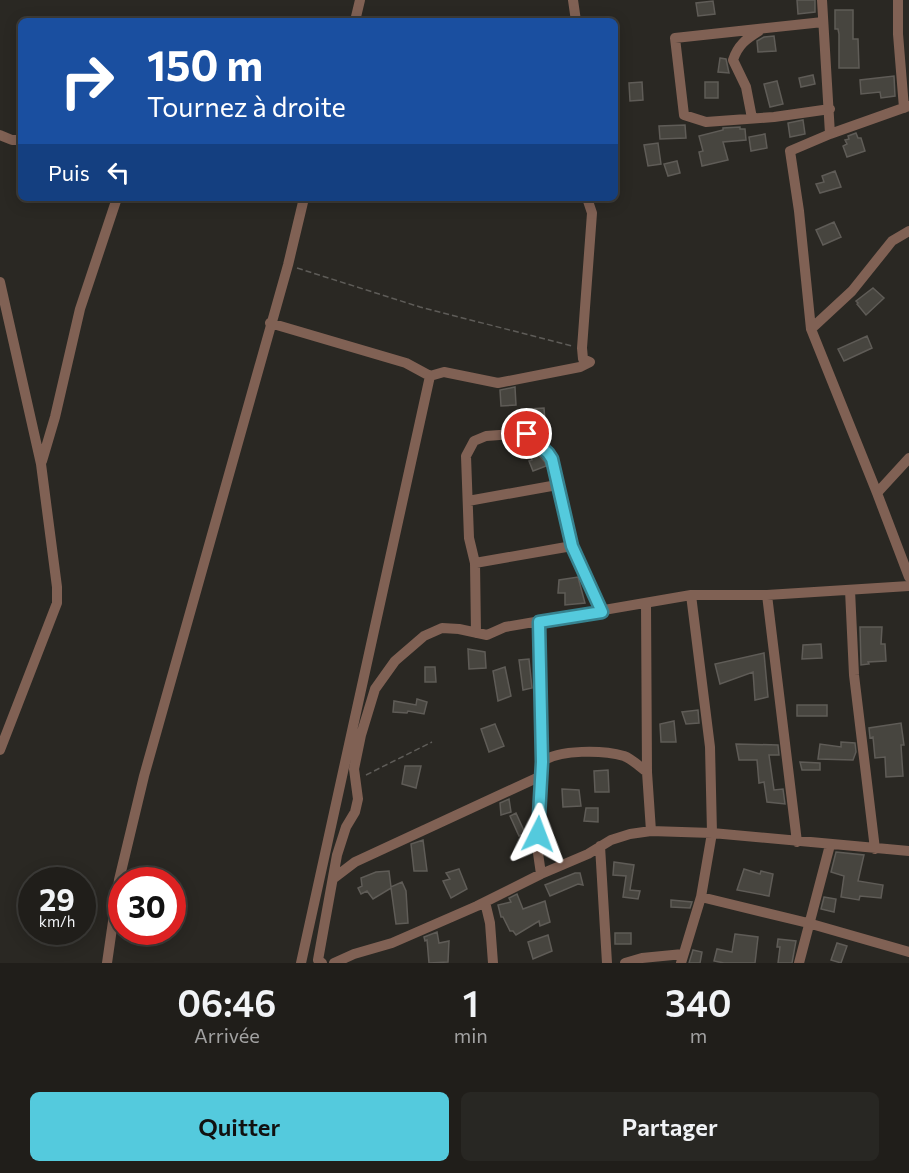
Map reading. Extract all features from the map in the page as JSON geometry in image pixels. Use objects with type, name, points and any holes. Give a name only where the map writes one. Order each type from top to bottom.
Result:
[{"type":"street","points":[[356,18],[360,0]]},
{"type":"street","points":[[573,0],[576,18]]},
{"type":"street","points":[[822,0],[830,134]]},
{"type":"street","points":[[898,0],[904,33],[907,107],[830,134],[790,151],[799,211],[811,329],[878,493],[909,577]]},
{"type":"street","points":[[823,22],[675,38],[684,115],[706,122],[830,110]]},
{"type":"street","points":[[752,118],[746,87],[734,60],[736,49],[746,39],[765,28]]},
{"type":"street","points":[[0,135],[18,140]]},
{"type":"street","points":[[41,464],[55,417],[80,309],[116,201]]},
{"type":"street","points":[[107,963],[119,880],[144,776],[270,322],[288,265],[303,201]]},
{"type":"street","points":[[270,322],[406,363],[430,376],[444,372],[498,383],[580,367],[590,362],[583,359],[582,348],[592,213],[589,201]]},
{"type":"street","points":[[811,329],[852,291],[892,241],[909,231]]},
{"type":"street","points":[[0,282],[41,464],[57,587],[57,603],[0,750]]},
{"type":"street","points":[[301,963],[430,376]]},
{"type":"street","points":[[476,633],[475,563],[469,538],[466,456],[474,441],[486,436],[527,434],[552,459],[572,546],[602,612]]},
{"type":"street","points":[[878,493],[909,458]]},
{"type":"street","points":[[468,501],[557,485]]},
{"type":"street","points":[[475,563],[572,546]]},
{"type":"street","points":[[321,963],[318,960],[337,855],[346,827],[356,812],[358,799],[354,769],[361,735],[375,689],[395,661],[424,636],[442,628],[487,635],[505,627],[691,595],[766,595],[909,586]]},
{"type":"street","points":[[850,590],[854,675],[875,849]]},
{"type":"street","points":[[625,963],[642,958],[682,959],[700,897],[712,833],[710,747],[691,595]]},
{"type":"street","points":[[766,595],[797,842]]},
{"type":"street","points":[[646,604],[647,772],[651,831]]},
{"type":"street","points":[[539,622],[542,762],[538,853],[541,874]]},
{"type":"street","points":[[542,762],[551,755],[573,752],[611,754],[626,757],[647,772]]},
{"type":"street","points":[[334,878],[355,862],[541,776]]},
{"type":"street","points":[[334,963],[354,954],[392,943],[485,902],[588,854],[611,840],[651,831],[712,833],[909,851]]},
{"type":"street","points":[[799,963],[830,845]]},
{"type":"street","points":[[600,846],[607,963]]},
{"type":"street","points":[[700,897],[808,923],[909,952]]},
{"type":"street","points":[[485,902],[490,923],[493,963]]},
{"type":"path","points":[[288,265],[420,307],[582,348]]},
{"type":"path","points":[[355,781],[432,741]]},
{"type":"building","points":[[797,0],[815,0],[815,12],[798,14]]},
{"type":"building","points":[[713,1],[715,14],[698,16],[696,3]]},
{"type":"building","points":[[835,10],[853,10],[853,39],[858,39],[859,68],[839,68],[839,34],[838,29],[835,29]]},
{"type":"building","points":[[774,36],[776,51],[758,52],[757,41],[764,37]]},
{"type":"building","points":[[720,58],[726,59],[729,73],[718,72]]},
{"type":"building","points":[[813,75],[815,84],[801,87],[799,78]]},
{"type":"building","points":[[894,76],[895,96],[881,98],[880,92],[861,94],[860,80]]},
{"type":"building","points":[[777,81],[783,104],[770,107],[764,84]]},
{"type":"building","points":[[642,82],[643,100],[630,101],[629,83]]},
{"type":"building","points":[[705,82],[718,82],[718,98],[705,98]]},
{"type":"building","points":[[803,120],[805,134],[790,137],[788,123]]},
{"type":"building","points":[[685,125],[686,138],[660,139],[659,126]]},
{"type":"building","points":[[740,127],[740,129],[745,129],[746,140],[723,142],[728,160],[702,166],[699,152],[703,151],[699,136],[723,130],[723,128]]},
{"type":"building","points":[[856,133],[858,138],[861,138],[865,151],[847,157],[843,146],[847,144],[845,140]]},
{"type":"building","points":[[765,134],[767,148],[751,151],[749,137]]},
{"type":"building","points":[[658,143],[661,164],[648,166],[644,145]]},
{"type":"building","points":[[677,161],[680,173],[668,176],[664,164]]},
{"type":"building","points":[[835,171],[841,187],[820,193],[816,184],[824,182],[822,176]]},
{"type":"building","points":[[834,222],[841,237],[823,245],[816,230]]},
{"type":"building","points":[[873,288],[884,298],[866,315],[856,301]]},
{"type":"building","points":[[867,336],[872,348],[844,361],[838,349]]},
{"type":"building","points":[[515,387],[516,405],[501,406],[500,390]]},
{"type":"building","points":[[544,408],[545,421],[530,423],[529,409]]},
{"type":"building","points":[[537,453],[546,466],[533,471],[529,461],[532,460],[530,455]]},
{"type":"building","points":[[578,577],[585,603],[565,605],[565,593],[558,593],[559,580]]},
{"type":"building","points":[[860,627],[882,627],[881,644],[885,644],[886,661],[868,662],[869,664],[861,665]]},
{"type":"building","points":[[821,644],[822,658],[802,659],[803,645]]},
{"type":"building","points":[[468,649],[485,652],[486,668],[469,669]]},
{"type":"building","points":[[764,653],[768,697],[755,700],[753,672],[720,684],[715,664]]},
{"type":"building","points":[[529,659],[532,688],[523,690],[519,660]]},
{"type":"building","points":[[425,667],[435,667],[436,682],[425,682]]},
{"type":"building","points":[[505,667],[511,696],[498,701],[493,671]]},
{"type":"building","points":[[417,699],[427,702],[424,714],[408,711],[407,713],[393,712],[394,701],[416,705]]},
{"type":"building","points":[[797,705],[827,705],[827,716],[797,716]]},
{"type":"building","points":[[698,710],[699,723],[686,724],[682,712]]},
{"type":"building","points":[[674,721],[676,742],[661,742],[660,724]]},
{"type":"building","points":[[901,723],[904,745],[901,745],[903,776],[886,777],[885,757],[875,758],[873,737],[870,738],[869,728]]},
{"type":"building","points":[[495,724],[504,746],[489,752],[481,729]]},
{"type":"building","points":[[841,742],[855,743],[856,752],[853,760],[818,759],[820,744],[841,747]]},
{"type":"building","points":[[736,744],[778,745],[779,755],[769,755],[774,790],[783,789],[785,804],[767,802],[764,782],[759,783],[757,760],[739,760]]},
{"type":"building","points":[[800,762],[820,763],[820,770],[802,770]]},
{"type":"building","points":[[405,766],[421,766],[416,788],[402,784]]},
{"type":"building","points":[[608,770],[609,792],[595,792],[594,771]]},
{"type":"building","points":[[562,789],[579,790],[581,806],[563,807]]},
{"type":"building","points":[[509,799],[511,812],[501,815],[500,803]]},
{"type":"building","points":[[586,808],[598,808],[598,822],[584,821]]},
{"type":"building","points":[[516,813],[525,833],[519,836],[510,816]]},
{"type":"building","points":[[423,840],[427,871],[414,871],[411,844]]},
{"type":"building","points":[[836,852],[864,855],[858,881],[883,885],[881,898],[860,896],[859,900],[841,897],[844,876],[831,872]]},
{"type":"building","points":[[614,862],[634,865],[630,890],[640,891],[638,899],[623,897],[626,876],[613,875]]},
{"type":"building","points":[[459,869],[467,889],[451,898],[443,881],[450,879],[446,873]]},
{"type":"building","points":[[744,869],[760,874],[761,871],[773,874],[769,896],[737,890]]},
{"type":"building","points":[[389,871],[391,887],[402,882],[406,891],[408,923],[396,924],[391,888],[373,899],[367,891],[361,894],[358,888],[362,886],[361,878],[376,872]]},
{"type":"building","points":[[580,873],[583,885],[578,884],[550,896],[545,885]]},
{"type":"building","points":[[517,894],[523,909],[545,901],[550,922],[540,926],[539,921],[516,935],[510,931],[501,917],[498,905],[511,902],[509,898]]},
{"type":"building","points":[[824,897],[836,899],[834,912],[821,909]]},
{"type":"building","points":[[671,900],[692,902],[690,908],[671,907]]},
{"type":"building","points":[[437,932],[439,943],[449,941],[448,962],[429,963],[427,940],[425,941],[424,937]]},
{"type":"building","points":[[615,933],[631,933],[631,944],[615,944]]},
{"type":"building","points":[[735,934],[758,937],[755,963],[714,961],[717,949],[732,952]]},
{"type":"building","points":[[548,935],[552,951],[533,959],[528,942]]},
{"type":"building","points":[[778,939],[796,941],[792,963],[778,963],[780,947],[777,947]]},
{"type":"building","points":[[837,943],[847,946],[841,963],[831,960]]},
{"type":"building","points":[[693,950],[702,952],[700,963],[689,963]]},
{"type":"route","points":[[527,434],[552,459],[572,546],[602,612],[539,622],[542,762],[538,834]]}]
